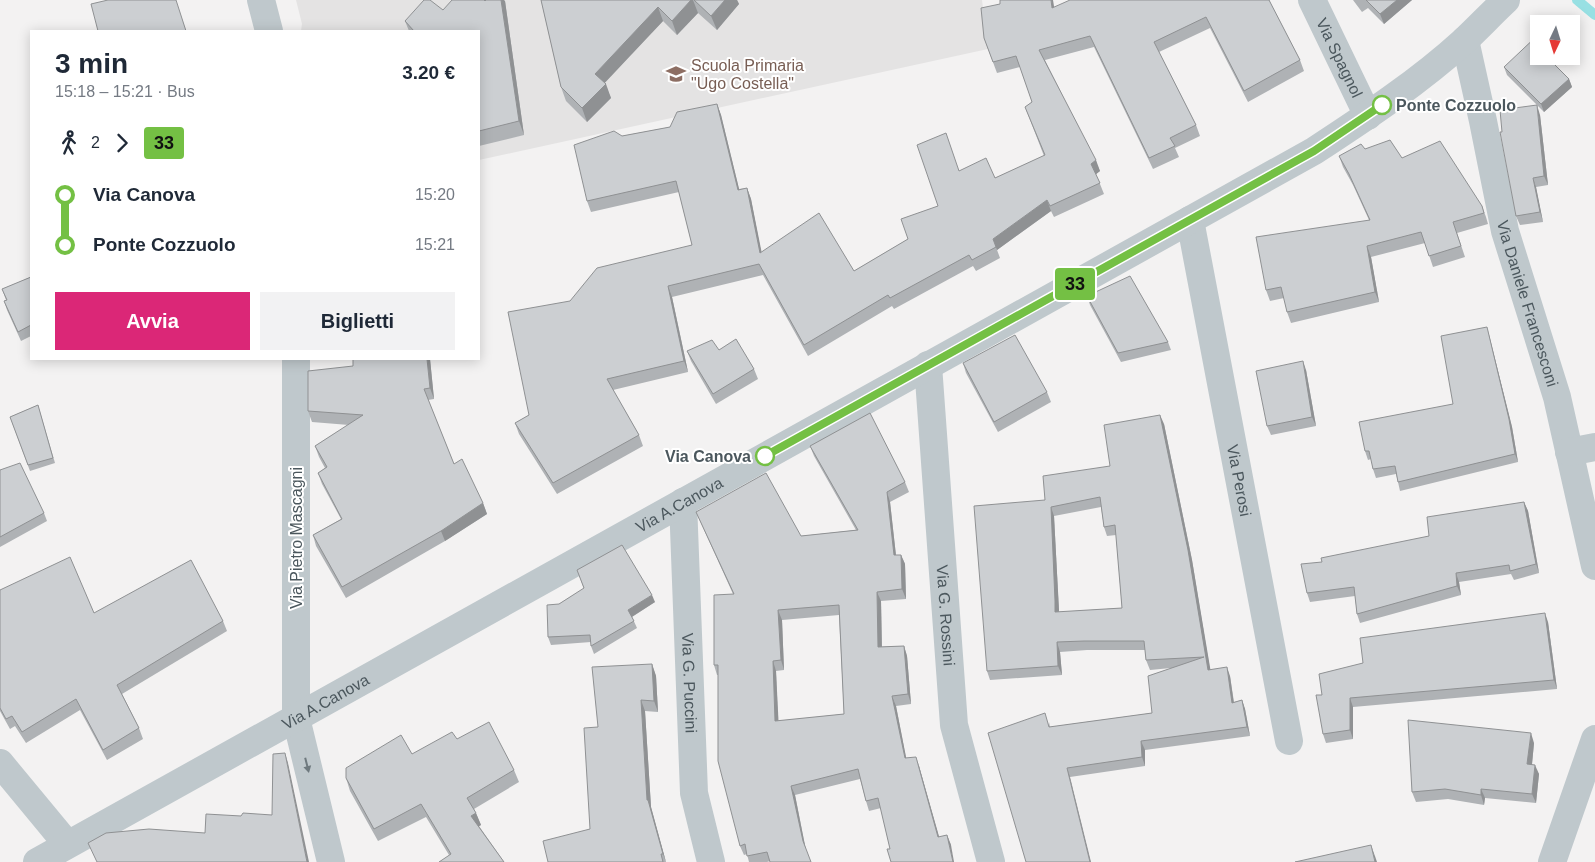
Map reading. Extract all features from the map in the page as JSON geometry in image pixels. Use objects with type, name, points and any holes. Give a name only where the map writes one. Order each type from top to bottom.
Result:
[{"type":"street","points":[[261,0],[269,30]]},
{"type":"street","name":"Via Spagnol","points":[[1312,0],[1368,116]]},
{"type":"street","name":"Via A.Canova","points":[[38,862],[1314,151],[1368,116],[1411,84],[1465,40],[1506,0]]},
{"type":"street","name":"Via Daniele Francesconi","points":[[1465,40],[1505,231],[1557,398],[1582,449],[1595,566]]},
{"type":"street","name":"Via Perosi","points":[[1190,220],[1289,741]]},
{"type":"street","name":"Via Pietro Mascagni","points":[[296,360],[296,718],[331,862]]},
{"type":"street","name":"Via G. Rossini","points":[[928,365],[954,724],[991,862]]},
{"type":"street","name":"Via G. Puccini","points":[[683,502],[694,793],[711,862]]},
{"type":"street","points":[[1552,862],[1595,739]]},
{"type":"street","points":[[0,763],[68,844]]},
{"type":"shaded area","name":"Scuola Primaria \"Ugo Costella\"","points":[[296,0],[982,0],[988,49],[480,160],[480,30],[301,30],[302,24]]},
{"type":"building","points":[[108,0],[176,0],[186,30],[98,30],[91,4]]},
{"type":"building","points":[[424,0],[430,0],[443,10],[452,0],[501,0],[519,121],[480,131],[480,30],[413,30],[405,21]]},
{"type":"building","points":[[541,0],[691,0],[672,21],[658,7],[595,74],[606,84],[582,108],[561,87]]},
{"type":"building","points":[[694,0],[725,0],[711,16]]},
{"type":"building","points":[[1000,0],[1051,0],[1052,8],[1070,0],[1269,0],[1300,60],[1244,91],[1206,17],[1154,42],[1196,125],[1170,138],[1175,146],[1149,158],[1090,36],[1039,50],[1096,160],[1091,164],[1100,183],[1050,206],[1047,200],[993,239],[996,247],[972,260],[969,255],[890,298],[888,295],[804,345],[759,264],[668,286],[684,361],[607,379],[639,435],[553,483],[515,423],[529,415],[508,312],[570,301],[597,268],[692,245],[676,181],[587,201],[574,145],[614,131],[622,136],[670,127],[677,112],[717,104],[738,190],[747,188],[760,253],[819,213],[854,271],[908,239],[901,219],[938,206],[917,145],[946,133],[959,171],[986,158],[995,178],[1045,155],[1025,107],[1032,102],[1016,56],[993,62],[984,38],[981,8],[1000,4]]},
{"type":"building","points":[[1366,0],[1397,0],[1380,14]]},
{"type":"building","points":[[1530,42],[1530,65],[1555,65],[1569,79],[1541,104],[1504,67]]},
{"type":"building","points":[[1537,105],[1544,176],[1533,178],[1540,212],[1516,216],[1500,132],[1502,132],[1500,110]]},
{"type":"building","points":[[1390,140],[1402,158],[1440,141],[1482,206],[1484,213],[1453,222],[1461,246],[1429,256],[1421,232],[1367,246],[1375,292],[1287,312],[1281,287],[1266,290],[1256,237],[1370,220],[1339,156],[1361,144],[1365,149]]},
{"type":"building","points":[[1130,276],[1168,342],[1118,353],[1087,296]]},
{"type":"building","points":[[30,277],[30,326],[18,332],[4,301],[7,300],[2,289]]},
{"type":"building","points":[[1487,327],[1509,419],[1515,454],[1398,482],[1395,466],[1373,469],[1369,451],[1365,451],[1359,422],[1453,404],[1441,336]]},
{"type":"building","points":[[1015,335],[1047,392],[994,422],[963,363]]},
{"type":"building","points":[[736,339],[754,369],[713,394],[687,351],[712,340],[719,350]]},
{"type":"building","points":[[353,360],[427,360],[430,388],[424,389],[454,464],[462,459],[483,503],[441,531],[342,587],[313,535],[342,519],[318,473],[327,467],[315,446],[363,415],[308,411],[308,371],[353,366]]},
{"type":"building","points":[[1303,361],[1312,417],[1267,426],[1256,371]]},
{"type":"building","points":[[38,405],[53,458],[28,465],[10,417]]},
{"type":"building","points":[[870,413],[905,482],[887,492],[894,555],[901,555],[902,589],[877,592],[878,647],[904,646],[908,694],[892,696],[905,758],[916,757],[938,837],[947,835],[953,862],[891,862],[887,849],[890,849],[878,798],[866,801],[858,769],[791,786],[803,841],[811,862],[770,862],[767,852],[747,856],[745,844],[740,846],[718,761],[718,665],[714,665],[714,595],[734,594],[696,512],[766,473],[801,536],[858,530],[810,446]],"holes":[[[839,605],[844,714],[775,721],[773,661],[781,660],[778,610]]]},
{"type":"building","points":[[1160,415],[1188,550],[1208,670],[1227,667],[1232,703],[1242,700],[1247,727],[1141,741],[1142,757],[1067,768],[1090,862],[1026,862],[988,733],[1045,713],[1049,727],[1152,713],[1148,676],[1204,657],[1146,660],[1144,641],[1057,642],[1058,666],[987,671],[974,506],[1045,500],[1043,476],[1110,466],[1104,425]],"holes":[[[1100,497],[1104,527],[1115,525],[1122,608],[1055,612],[1051,507]]]},
{"type":"building","points":[[20,463],[44,513],[0,537],[0,470]]},
{"type":"building","points":[[1524,502],[1536,564],[1510,571],[1509,565],[1456,573],[1457,586],[1357,614],[1354,587],[1307,593],[1301,564],[1322,562],[1321,558],[1429,536],[1427,517]]},
{"type":"building","points":[[622,545],[652,595],[628,610],[634,621],[591,646],[590,635],[548,637],[547,605],[559,604],[584,588],[577,570]]},
{"type":"building","points":[[70,557],[94,613],[191,560],[223,621],[117,685],[139,728],[103,750],[76,699],[22,732],[12,716],[6,719],[0,708],[0,590]]},
{"type":"building","points":[[1545,613],[1554,680],[1350,698],[1350,730],[1323,734],[1316,695],[1322,695],[1319,674],[1363,663],[1360,638]]},
{"type":"building","points":[[652,664],[654,701],[641,700],[647,800],[663,854],[661,854],[663,862],[548,862],[543,841],[590,829],[584,728],[598,727],[592,667]]},
{"type":"building","points":[[1408,720],[1531,733],[1527,764],[1535,765],[1532,794],[1481,789],[1481,795],[1445,789],[1412,792]]},
{"type":"building","points":[[489,722],[514,770],[467,798],[476,813],[471,816],[504,862],[439,862],[451,854],[421,804],[374,829],[346,778],[346,768],[401,735],[412,754],[452,732],[457,739]]},
{"type":"building","points":[[285,753],[307,862],[97,862],[88,843],[106,833],[149,829],[205,833],[206,814],[241,816],[243,813],[272,815],[273,754]]},
{"type":"building","points":[[1371,845],[1375,862],[1295,862]]},
{"type":"waterway","points":[[1577,0],[1595,15]]},
{"type":"bus line","name":"33","points":[[765,456],[1314,151],[1382,105]]},
{"type":"place","name":"Scuola Primaria \"Ugo Costella\"","points":[[676,74]]},
{"type":"place","name":"Ponte Cozzuolo","points":[[1382,105]]},
{"type":"place","name":"Via Canova","points":[[765,456]]}]
